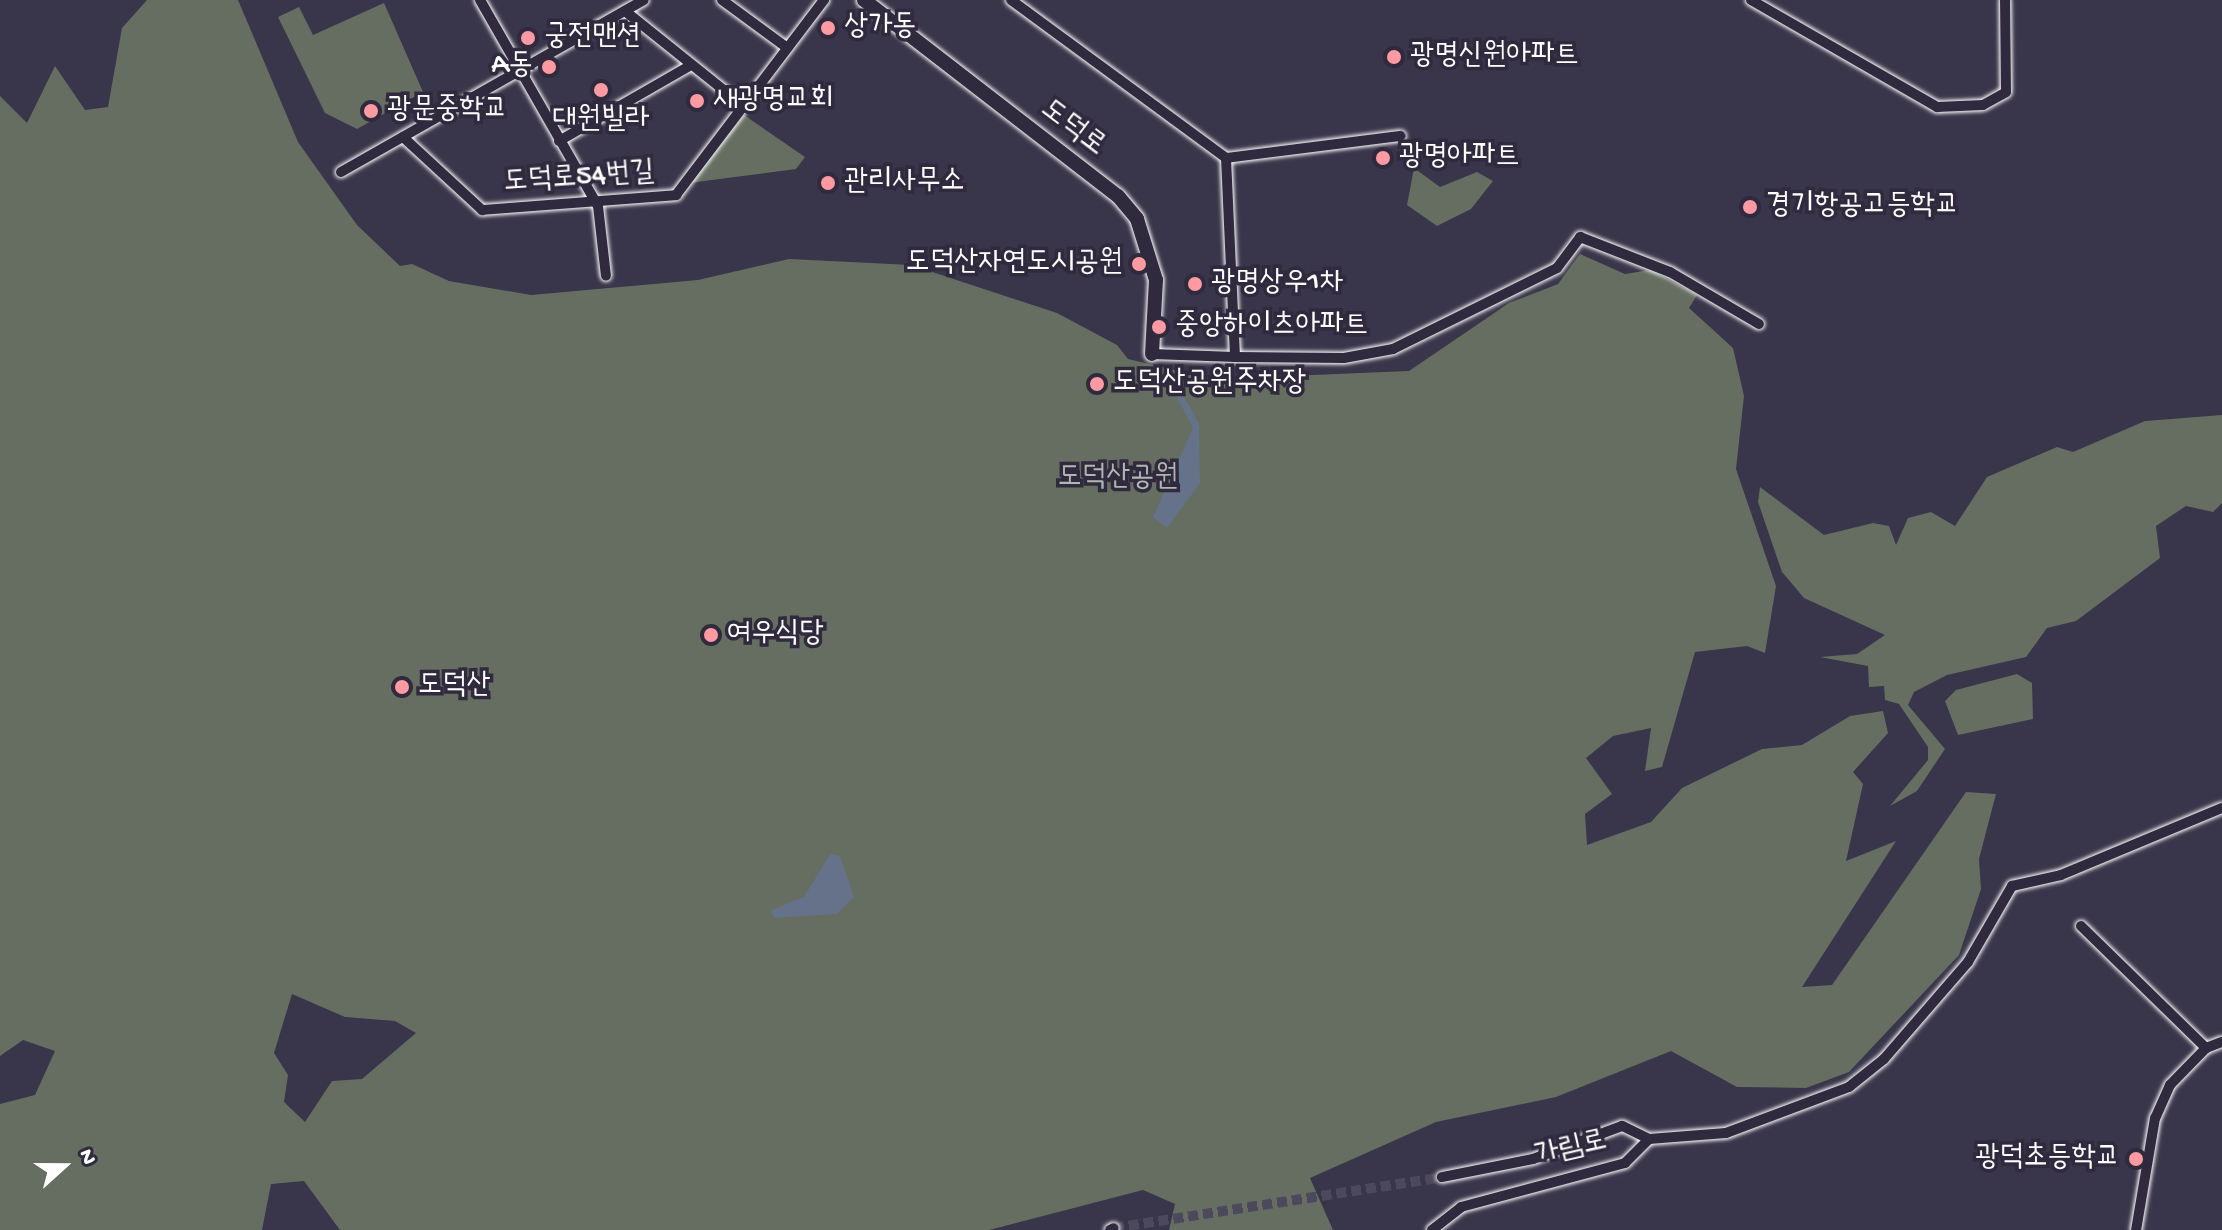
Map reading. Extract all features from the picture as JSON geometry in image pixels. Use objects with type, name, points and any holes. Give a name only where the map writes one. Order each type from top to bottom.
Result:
[{"type":"street","points":[[497,0],[482,4],[598,206],[606,276]]},
{"type":"street","points":[[341,172],[519,68],[644,0]]},
{"type":"street","points":[[722,0],[786,47]]},
{"type":"street","name":"도덕로54번길","points":[[403,137],[482,210],[598,206],[676,195],[741,104],[824,0]]},
{"type":"street","name":"도덕로","points":[[864,0],[1118,196],[1137,219],[1156,280],[1152,354]]},
{"type":"street","points":[[1011,0],[1226,158],[1401,136]]},
{"type":"street","points":[[1751,0],[1937,107],[1983,105],[2006,92],[2005,0]]},
{"type":"street","points":[[625,11],[741,104]]},
{"type":"street","points":[[559,141],[691,65]]},
{"type":"street","points":[[1226,158],[1235,357]]},
{"type":"street","points":[[1152,354],[1344,358],[1393,349],[1557,268],[1580,237],[1670,272],[1759,324]]},
{"type":"street","points":[[1649,1139],[1726,1133],[1849,1087],[1884,1059],[1968,962],[2012,886],[2061,875],[2222,808]]},
{"type":"street","points":[[2081,926],[2206,1048]]},
{"type":"street","points":[[2136,1230],[2155,1118],[2170,1085],[2206,1048],[2222,1042]]},
{"type":"street","name":"가림로","points":[[1432,1230],[1461,1207],[1625,1163],[1649,1139],[1622,1126],[1533,1159],[1442,1177]]},
{"type":"green space","name":"도덕산공원","points":[[147,0],[238,0],[298,142],[357,225],[400,266],[412,264],[449,281],[531,295],[698,280],[789,259],[911,265],[1057,313],[1117,345],[1128,359],[1213,379],[1409,371],[1509,303],[1558,284],[1580,254],[1625,274],[1650,270],[1697,295],[1689,308],[1733,348],[1744,396],[1736,469],[1776,586],[1765,653],[1747,646],[1695,652],[1662,767],[1645,771],[1651,728],[1613,736],[1586,758],[1612,794],[1585,814],[1587,845],[1651,822],[1682,788],[1762,749],[1802,745],[1850,716],[1883,711],[1888,733],[1853,772],[1863,784],[1846,861],[1896,841],[1802,987],[1832,985],[1966,792],[1996,794],[1979,859],[1981,889],[1959,955],[1849,1072],[1806,1088],[1737,1087],[1671,1051],[1556,1097],[1436,1122],[1310,1178],[1333,1230],[1169,1230],[1175,1204],[1143,1190],[989,1230],[340,1230],[304,1181],[271,1184],[262,1230],[0,1230],[0,1104],[35,1095],[55,1051],[23,1040],[0,1056],[0,96],[27,123],[55,66],[85,110],[108,107],[122,28]],"holes":[[[292,994],[345,1017],[395,1021],[416,1033],[362,1079],[332,1081],[305,1122],[284,1102],[288,1075],[274,1053]]]},
{"type":"green space","points":[[384,3],[423,92],[357,129],[325,113],[278,17],[299,7],[313,35]]},
{"type":"green space","points":[[744,115],[805,157],[796,169],[689,183]]},
{"type":"green space","points":[[1414,168],[1440,187],[1477,172],[1493,181],[1471,209],[1437,226],[1407,205]]},
{"type":"green space","points":[[2222,415],[2222,503],[2213,512],[2186,506],[2156,526],[2160,558],[2076,621],[2047,628],[2026,657],[1947,675],[1914,692],[1908,705],[1945,749],[1917,791],[1890,806],[1928,760],[1928,747],[1899,704],[1885,700],[1884,686],[1869,687],[1868,666],[1820,657],[1857,654],[1885,635],[1804,598],[1782,572],[1758,502],[1760,487],[1824,535],[1873,523],[1889,526],[1896,545],[1908,518],[1931,512],[1955,526],[1987,477],[2057,447],[2073,452],[2145,421]]},
{"type":"green space","points":[[2017,674],[2032,683],[2033,719],[1958,735],[1945,701],[1956,690]]},
{"type":"water","points":[[1173,377],[1199,424],[1200,483],[1167,528],[1153,517],[1193,428],[1168,380]]},
{"type":"water","points":[[830,854],[840,856],[854,897],[837,914],[774,918],[771,910],[804,897]]},
{"type":"tunnel","points":[[1114,1228],[1442,1177]]},
{"type":"place","name":"상가동","points":[[828,28]]},
{"type":"place","name":"궁전맨션","points":[[528,38]]},
{"type":"place","name":"광명신원아파트","points":[[1394,57]]},
{"type":"place","name":"A동","points":[[549,67]]},
{"type":"place","name":"대원빌라","points":[[601,90]]},
{"type":"place","name":"새광명교회","points":[[697,101]]},
{"type":"place","name":"광문중학교","points":[[371,111]]},
{"type":"place","name":"광명아파트","points":[[1383,158]]},
{"type":"place","name":"관리사무소","points":[[828,183]]},
{"type":"place","name":"경기항공고등학교","points":[[1750,207]]},
{"type":"place","name":"도덕산자연도시공원","points":[[1139,264]]},
{"type":"place","name":"광명상우1차","points":[[1195,284]]},
{"type":"place","name":"중앙하이츠아파트","points":[[1159,327]]},
{"type":"place","name":"도덕산공원주차장","points":[[1097,384]]},
{"type":"place","name":"여우식당","points":[[711,635]]},
{"type":"place","name":"도덕산","points":[[402,687]]},
{"type":"place","name":"광덕초등학교","points":[[2136,1159]]}]
